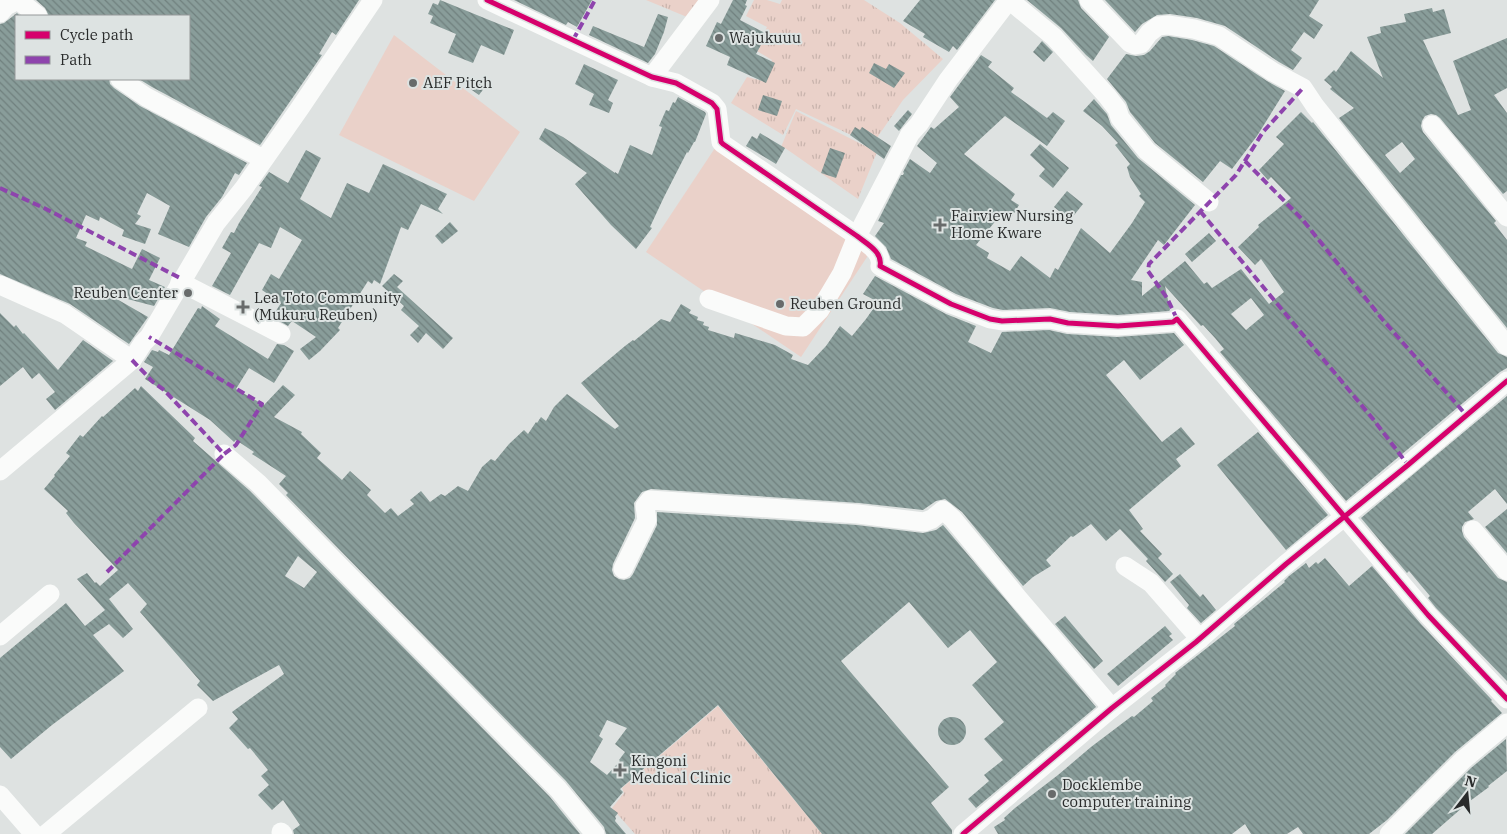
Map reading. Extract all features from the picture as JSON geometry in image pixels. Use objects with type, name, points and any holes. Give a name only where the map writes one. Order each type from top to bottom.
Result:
[{"type":"street","points":[[0,13],[6,6],[18,0],[37,15]]},
{"type":"street","points":[[0,472],[132,360],[149,337],[216,223],[244,188],[373,0]]},
{"type":"street","points":[[487,0],[652,77],[679,77],[716,107],[721,142],[723,144],[857,236],[878,253],[881,261],[880,266],[951,304],[990,320],[1002,321],[1050,319],[1118,326],[1173,322],[1177,319],[1428,615],[1507,699]]},
{"type":"street","points":[[652,77],[710,0]]},
{"type":"street","points":[[709,299],[786,326],[803,327],[820,310],[838,280],[857,236],[910,134],[919,124],[948,80],[1009,0],[1054,37],[1107,96],[1117,109],[1120,118],[1147,151],[1209,202]]},
{"type":"street","points":[[1089,0],[1130,43],[1135,45],[1141,44],[1149,33],[1158,26],[1168,25],[1194,29],[1221,37],[1273,72],[1302,88],[1507,346]]},
{"type":"street","points":[[121,80],[146,97],[263,159]]},
{"type":"street","points":[[1432,125],[1507,216]]},
{"type":"street","points":[[180,282],[281,334]]},
{"type":"street","points":[[0,285],[64,314],[132,360]]},
{"type":"street","points":[[963,834],[1112,708],[1200,639],[1286,564],[1507,381]]},
{"type":"street","points":[[224,454],[258,483],[558,789],[594,834]]},
{"type":"street","points":[[623,569],[647,520],[645,506],[650,500],[858,514],[924,522],[932,519],[943,510],[953,519],[1112,708]]},
{"type":"street","points":[[1472,530],[1507,571]]},
{"type":"street","points":[[1126,566],[1151,583],[1200,639]]},
{"type":"street","points":[[0,636],[50,594]]},
{"type":"street","points":[[46,834],[198,708]]},
{"type":"street","points":[[1389,834],[1463,760],[1507,723]]},
{"type":"street","points":[[0,795],[34,834]]},
{"type":"green space","points":[[646,0],[699,0],[687,17]]},
{"type":"green space","points":[[754,0],[767,0],[780,4],[782,0],[864,0],[900,23],[943,59],[903,100],[872,145],[796,109],[783,135],[731,103],[747,77],[763,81],[772,60],[755,50],[767,27],[746,16]]},
{"type":"green space","name":"AEF Pitch","points":[[394,35],[520,132],[474,201],[339,135]]},
{"type":"green space","points":[[796,111],[877,152],[858,199],[781,147]]},
{"type":"green space","name":"Reuben Ground","points":[[715,148],[871,251],[801,357],[646,252]]},
{"type":"green space","points":[[718,706],[822,834],[635,834],[612,808],[624,793],[622,788]]},
{"type":"building","points":[[36,0],[359,0],[336,35],[332,32],[319,54],[322,55],[260,145],[141,80],[190,80],[190,15],[48,15],[45,8]]},
{"type":"building","points":[[440,0],[514,30],[504,55],[481,45],[473,63],[448,53],[456,34],[430,23],[433,16],[428,14],[433,3],[438,5]]},
{"type":"building","points":[[514,0],[592,0],[577,27],[568,22],[566,25]]},
{"type":"building","points":[[733,0],[747,0],[745,5],[747,6],[740,20],[767,34],[756,54],[775,63],[766,83],[727,65],[730,57],[706,46],[717,22],[721,24]]},
{"type":"building","points":[[920,0],[995,0],[957,50],[953,46],[949,52],[923,37],[925,34],[903,21]]},
{"type":"building","points":[[1027,0],[1078,0],[1081,8],[1109,37],[1093,61],[1061,28]]},
{"type":"building","points":[[1105,0],[1319,0],[1309,16],[1323,25],[1314,39],[1304,32],[1291,50],[1302,58],[1293,70],[1225,26],[1197,18],[1170,14],[1157,15],[1142,24],[1135,32]]},
{"type":"building","points":[[1432,8],[1433,12],[1444,9],[1451,33],[1423,40],[1458,115],[1471,110],[1453,61],[1507,38],[1507,88],[1494,95],[1507,113],[1507,191],[1503,194],[1440,118],[1431,114],[1425,116],[1421,126],[1423,132],[1496,221],[1494,223],[1507,240],[1507,328],[1339,118],[1354,108],[1330,89],[1332,87],[1324,80],[1334,70],[1336,72],[1351,51],[1383,78],[1367,37],[1381,33],[1380,27],[1406,22],[1404,14]],"holes":[[[1402,142],[1415,159],[1400,173],[1385,155]]]},
{"type":"building","points":[[17,13],[19,15],[15,15],[15,80],[109,80],[114,88],[140,106],[247,163],[239,175],[235,173],[222,197],[206,217],[189,247],[158,234],[170,206],[147,193],[137,214],[141,216],[135,224],[151,229],[145,244],[122,236],[124,230],[100,217],[99,221],[86,215],[76,238],[87,242],[85,246],[132,269],[142,249],[160,258],[149,280],[165,287],[154,306],[116,296],[115,298],[148,317],[129,344],[70,304],[0,274],[0,24]]},
{"type":"building","points":[[658,14],[668,17],[655,54],[648,63],[589,35],[593,26],[644,47]]},
{"type":"building","points":[[1168,36],[1214,46],[1285,91],[1257,136],[1232,169],[1220,161],[1203,182],[1155,143],[1107,79],[1126,54],[1144,55],[1162,37]]},
{"type":"building","points":[[1042,41],[1053,52],[1044,62],[1033,52]]},
{"type":"building","points":[[981,55],[992,62],[988,67],[1014,88],[1011,92],[1047,118],[1053,112],[1065,121],[1047,146],[1005,116],[964,154],[1015,194],[1011,200],[1019,205],[1011,218],[1002,213],[976,245],[989,253],[987,258],[1010,271],[1021,256],[1050,278],[1055,268],[1058,270],[1081,228],[1110,253],[1132,223],[1145,202],[1139,196],[1141,194],[1130,177],[1127,167],[1130,164],[1115,145],[1118,143],[1102,126],[1083,111],[1094,99],[1107,114],[1111,125],[1138,158],[1195,205],[1164,245],[1158,240],[1131,280],[1142,282],[1142,296],[1185,261],[1204,284],[1207,282],[1212,288],[1241,269],[1269,304],[1284,292],[1261,259],[1255,265],[1238,247],[1259,227],[1258,225],[1291,198],[1271,177],[1268,180],[1259,170],[1284,144],[1276,137],[1301,112],[1313,122],[1498,353],[1507,357],[1507,368],[1346,501],[1220,352],[1224,349],[1215,338],[1203,325],[1201,326],[1165,286],[1169,311],[1118,315],[1070,312],[1050,308],[1003,310],[956,294],[891,259],[886,247],[875,236],[884,223],[878,221],[910,159],[930,173],[937,163],[917,146],[931,127],[934,129],[959,107],[950,97]],"holes":[[[1251,298],[1264,315],[1246,330],[1231,314]]]},
{"type":"building","points":[[874,63],[886,69],[889,64],[905,73],[894,88],[869,73]]},
{"type":"building","points":[[584,64],[618,80],[608,100],[613,103],[609,113],[589,105],[594,94],[575,84]]},
{"type":"building","points":[[476,79],[485,87],[479,95],[469,88]]},
{"type":"building","points":[[763,95],[782,101],[777,116],[758,110]]},
{"type":"building","points":[[678,97],[706,114],[695,142],[687,152],[664,197],[650,227],[652,228],[636,249],[611,225],[575,184],[587,173],[539,139],[545,128],[563,137],[618,174],[630,145],[652,155],[662,127],[659,126],[666,110],[669,111],[673,102],[675,103]]},
{"type":"building","points":[[908,110],[912,114],[899,131],[894,126]]},
{"type":"building","points":[[855,127],[860,130],[862,127],[891,146],[884,159],[850,135]]},
{"type":"building","points":[[760,133],[785,148],[776,164],[746,146],[752,136],[757,139]]},
{"type":"building","points":[[1040,144],[1069,168],[1053,188],[1039,176],[1045,169],[1030,155]]},
{"type":"building","points":[[830,148],[845,153],[836,178],[821,173]]},
{"type":"building","points":[[306,150],[321,158],[300,199],[331,218],[347,183],[369,193],[383,164],[447,194],[438,209],[443,214],[421,204],[408,230],[401,227],[380,284],[374,280],[372,284],[368,281],[338,328],[340,330],[309,360],[300,349],[316,337],[292,321],[288,326],[272,317],[281,303],[262,290],[271,274],[279,279],[302,240],[280,227],[271,248],[259,243],[230,295],[212,286],[231,253],[222,248],[231,232],[234,233],[262,187],[259,186],[269,172],[288,183]]},
{"type":"building","points":[[1067,191],[1083,204],[1070,220],[1054,207]]},
{"type":"building","points":[[450,222],[458,231],[442,244],[435,236]]},
{"type":"building","points":[[1209,233],[1216,241],[1192,262],[1185,254]]},
{"type":"building","points":[[394,274],[403,281],[397,287],[453,338],[443,349],[426,333],[418,343],[410,335],[419,326],[401,310],[404,306],[382,286]]},
{"type":"building","points":[[875,276],[946,314],[976,326],[968,342],[991,353],[1002,332],[1049,330],[1067,334],[1117,337],[1174,333],[1184,345],[1140,380],[1124,360],[1106,375],[1162,442],[1181,427],[1195,444],[1176,459],[1181,466],[1129,510],[1143,529],[1140,531],[1162,554],[1158,558],[1173,574],[1165,582],[1146,561],[1148,559],[1120,529],[1106,541],[1091,524],[1073,537],[1071,536],[1046,560],[1051,566],[1033,577],[1023,586],[962,512],[945,499],[936,501],[923,510],[859,503],[651,489],[642,492],[634,503],[635,518],[613,564],[612,570],[614,576],[624,580],[630,578],[633,574],[657,525],[657,512],[857,525],[923,533],[936,530],[943,525],[1096,707],[976,808],[968,799],[989,781],[984,775],[1003,760],[984,739],[1004,722],[972,685],[997,662],[970,630],[948,648],[909,602],[841,661],[949,787],[931,803],[952,830],[952,834],[822,834],[718,705],[620,789],[623,792],[610,807],[618,813],[615,821],[626,834],[606,834],[604,827],[566,781],[286,495],[288,493],[279,484],[286,476],[252,454],[254,452],[236,440],[234,442],[210,420],[145,379],[153,367],[144,362],[152,350],[158,352],[159,350],[169,355],[198,308],[201,309],[202,306],[220,319],[215,326],[268,359],[277,344],[284,345],[294,351],[274,383],[249,368],[236,389],[264,405],[283,385],[295,395],[274,417],[302,432],[301,434],[321,453],[317,458],[342,480],[350,471],[371,490],[367,495],[385,513],[391,508],[398,516],[414,504],[410,500],[421,491],[430,502],[441,494],[445,496],[458,486],[468,491],[482,467],[491,459],[495,461],[524,430],[528,434],[541,417],[546,421],[554,407],[567,394],[615,429],[619,426],[581,383],[661,319],[670,322],[681,304],[691,310],[689,313],[698,317],[697,320],[704,322],[703,325],[709,327],[708,330],[734,338],[735,333],[775,345],[793,355],[791,359],[808,365],[826,346],[840,326],[852,336],[866,319],[878,302],[863,294]],"holes":[[[607,720],[627,728],[615,744],[625,752],[620,761],[607,775],[590,762],[603,739],[599,736]]]},
{"type":"building","points":[[0,313],[14,327],[16,325],[58,370],[83,340],[113,361],[55,410],[46,399],[55,392],[39,373],[32,379],[23,367],[0,386]]},
{"type":"building","points":[[141,386],[195,438],[193,441],[250,491],[550,797],[580,834],[294,834],[293,830],[300,825],[283,800],[272,810],[258,795],[269,785],[261,776],[268,770],[250,748],[248,749],[229,728],[238,719],[232,712],[284,674],[279,665],[213,701],[197,685],[200,681],[140,612],[147,604],[128,583],[109,599],[133,629],[123,638],[109,624],[93,635],[124,671],[52,725],[11,759],[0,747],[0,658],[66,603],[85,626],[105,610],[77,579],[87,573],[100,586],[118,570],[74,523],[66,513],[68,511],[44,489],[70,456],[66,453],[80,435],[83,437],[102,416],[135,388],[138,391]],"holes":[[[298,556],[317,572],[304,588],[285,576]]]},
{"type":"building","points":[[1507,396],[1507,504],[1495,489],[1468,512],[1474,519],[1465,522],[1462,531],[1464,537],[1498,578],[1507,582],[1507,681],[1436,608],[1428,598],[1430,596],[1409,571],[1407,573],[1361,518]]},
{"type":"building","points":[[1258,432],[1328,515],[1286,550],[1217,465]]},
{"type":"building","points":[[1507,509],[1507,553],[1485,527]]},
{"type":"building","points":[[1325,558],[1349,586],[1372,566],[1420,623],[1502,713],[1455,752],[1387,820],[1369,834],[1303,834],[1298,827],[1287,834],[1251,834],[1245,824],[1232,834],[998,834],[994,827],[1005,820],[1004,818],[1015,808],[1091,747],[1132,716],[1134,717],[1153,701],[1151,698],[1166,686],[1175,673],[1235,626],[1234,624],[1285,582],[1289,576],[1306,563],[1309,568]]},
{"type":"building","points":[[1180,574],[1200,597],[1203,594],[1216,610],[1201,623],[1187,608],[1189,605],[1170,582]]},
{"type":"building","points":[[1065,616],[1103,661],[1094,669],[1055,624]]},
{"type":"building","points":[[1165,626],[1172,634],[1169,636],[1173,640],[1118,686],[1107,674]]},
{"type":"building","points":[[952,717],[962,721],[966,731],[962,741],[952,745],[942,741],[938,731],[942,721]]},
{"type":"building","points":[[1506,739],[1507,771],[1432,834],[1405,834],[1471,768]]},
{"type":"marked path","points":[[573,40],[595,0]]},
{"type":"marked path","points":[[1177,319],[1167,298],[1148,271],[1149,264],[1236,175],[1263,132],[1303,88]]},
{"type":"marked path","points":[[1245,161],[1302,219],[1383,320],[1467,416]]},
{"type":"marked path","points":[[0,188],[44,208],[182,279]]},
{"type":"marked path","points":[[1200,211],[1373,419],[1408,465]]},
{"type":"marked path","points":[[132,360],[153,382],[164,390],[224,454],[236,445],[262,404],[149,337]]},
{"type":"marked path","points":[[107,572],[224,454]]},
{"type":"cycle path","points":[[487,0],[652,77],[676,83],[712,103],[717,109],[721,142],[723,144],[869,245],[877,252],[880,266],[951,304],[990,319],[1002,321],[1050,319],[1068,323],[1118,326],[1173,322],[1177,319],[1428,615],[1507,699]]},
{"type":"cycle path","points":[[963,834],[1112,708],[1196,642],[1286,564],[1408,465],[1507,381]]},
{"type":"place","name":"Wajukuuu","points":[[719,38]]},
{"type":"place","name":"AEF Pitch","points":[[413,83]]},
{"type":"place","name":"Fairview Nursing Home Kware","points":[[940,225]]},
{"type":"place","name":"Reuben Center","points":[[188,293]]},
{"type":"place","name":"Reuben Ground","points":[[780,304]]},
{"type":"place","name":"Lea Toto Community (Mukuru Reuben)","points":[[243,307]]},
{"type":"place","name":"Kingoni Medical Clinic","points":[[620,770]]},
{"type":"place","name":"Docklembe computer training","points":[[1052,794]]}]
